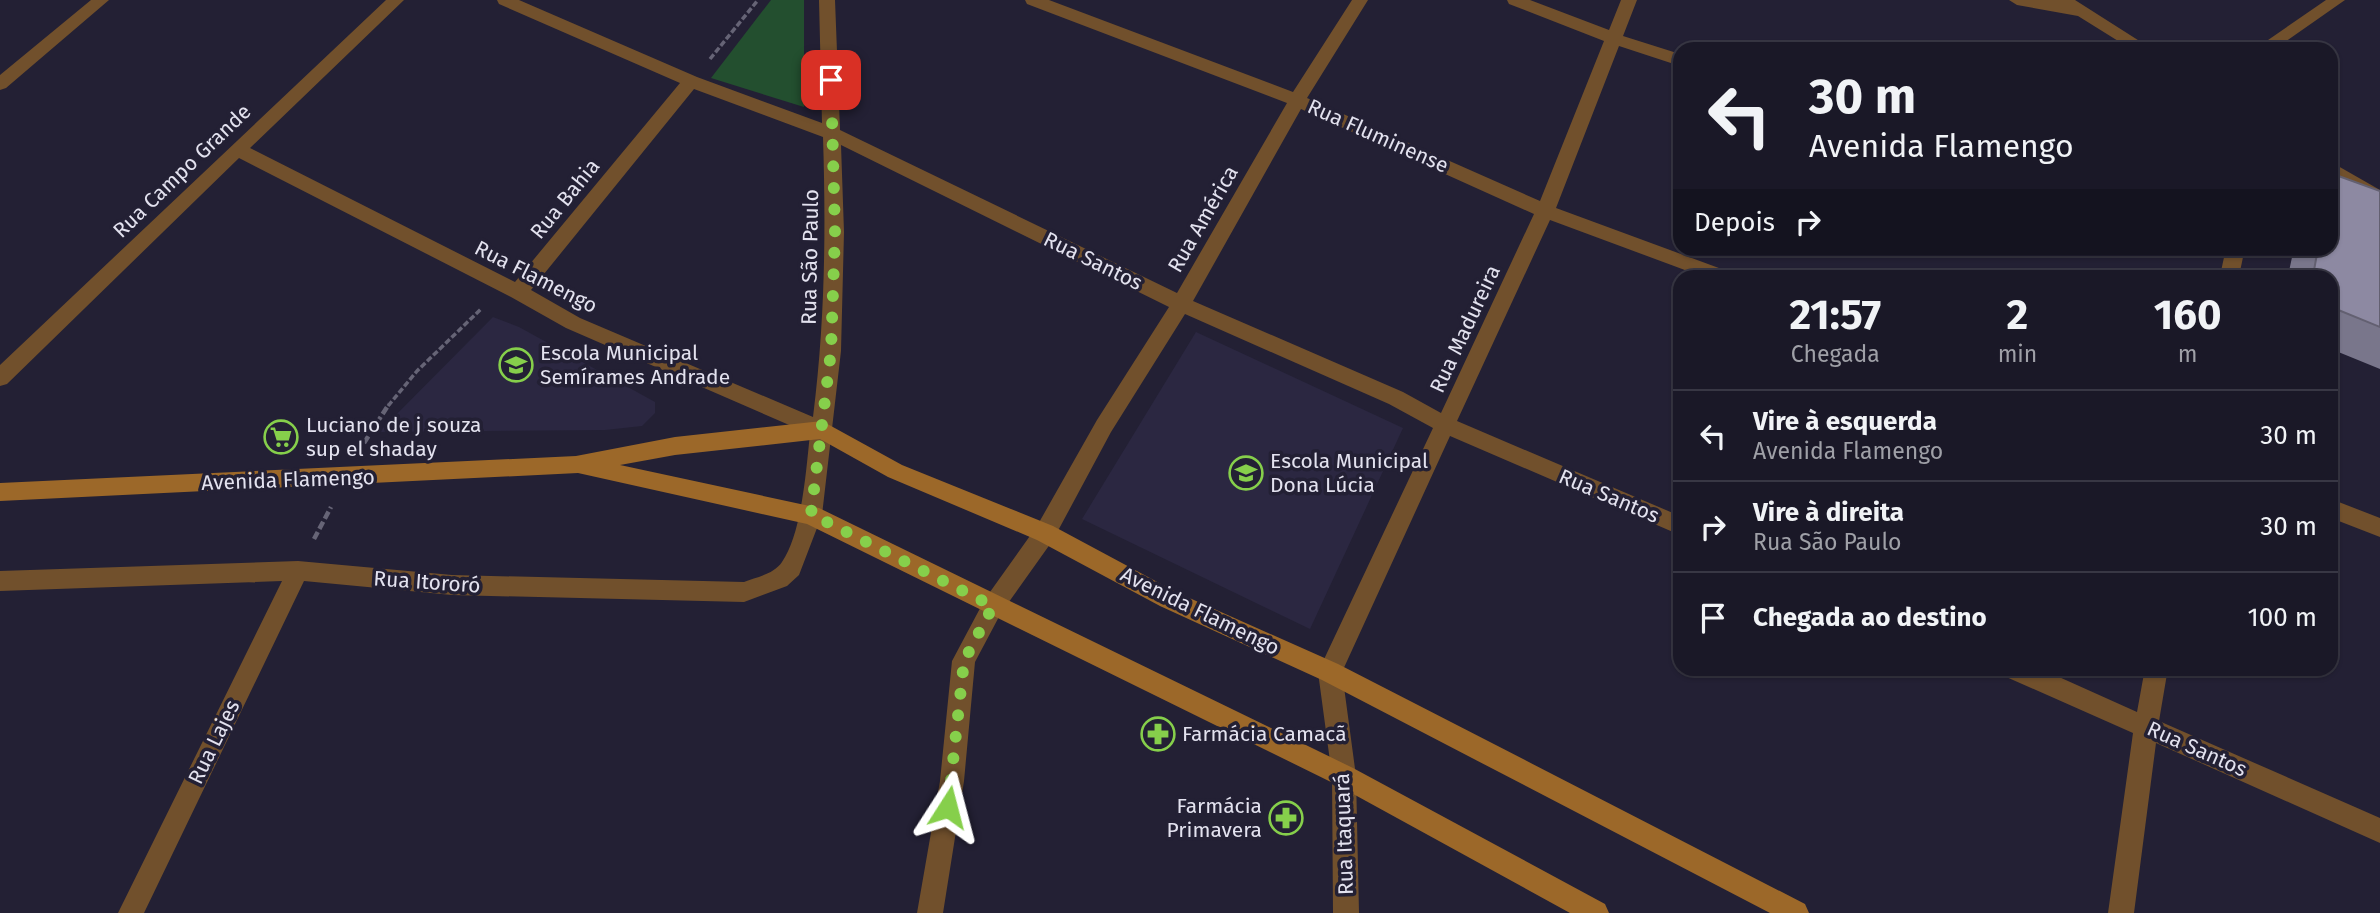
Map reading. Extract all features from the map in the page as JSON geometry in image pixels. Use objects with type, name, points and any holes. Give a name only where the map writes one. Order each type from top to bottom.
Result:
[{"type":"street","points":[[0,84],[101,0]]},
{"type":"street","name":"Rua Campo Grande","points":[[0,378],[237,149],[397,0]]},
{"type":"street","name":"Rua Santos","points":[[505,0],[691,81],[834,134],[1181,304],[1396,398],[1445,425],[1673,523]]},
{"type":"street","name":"Rua São Paulo","points":[[811,514],[832,339],[834,134],[827,0]]},
{"type":"street","name":"Rua Fluminense","points":[[1033,0],[1297,100],[1545,211],[1704,270]]},
{"type":"street","name":"Rua América","points":[[930,913],[952,781],[964,661],[993,606],[1045,533],[1104,426],[1181,304],[1297,100],[1360,0]]},
{"type":"street","points":[[1516,0],[1612,38],[1673,58]]},
{"type":"street","name":"Rua Madureira","points":[[1330,672],[1545,211],[1629,0]]},
{"type":"street","points":[[2017,0],[2082,12]]},
{"type":"street","points":[[2063,0],[2132,42]]},
{"type":"street","points":[[2274,42],[2337,0]]},
{"type":"street","name":"Rua Bahia","points":[[518,292],[691,81]]},
{"type":"street","name":"Rua Flamengo","points":[[237,149],[518,292],[573,323],[822,430]]},
{"type":"street","points":[[2338,173],[2380,199]]},
{"type":"street","name":"Avenida Flamengo","points":[[0,492],[576,466],[675,446],[822,430],[895,471],[1045,533],[1167,599],[1330,672],[1796,913]]},
{"type":"street","name":"Avenida Flamengo","points":[[576,466],[811,514],[993,606],[1344,776],[1595,913]]},
{"type":"street","points":[[2338,511],[2380,528]]},
{"type":"street","name":"Rua Itororó","points":[[0,581],[298,571],[452,585],[744,592],[779,579],[791,568],[811,514]]},
{"type":"street","name":"Rua Lajes","points":[[131,913],[298,571]]},
{"type":"street","name":"Rua Itaquará","points":[[1330,672],[1344,776],[1346,913]]},
{"type":"street","name":"Rua Santos","points":[[2030,676],[2380,831]]},
{"type":"street","points":[[2121,913],[2146,726],[2155,676]]},
{"type":"path","points":[[691,81],[758,0]]},
{"type":"path","points":[[298,571],[379,415],[485,305],[518,292]]},
{"type":"shaded area","name":"Escola Municipal Semírames Andrade","points":[[493,317],[519,327],[655,402],[655,413],[642,426],[605,430],[379,432]]},
{"type":"shaded area","name":"Escola Municipal Dona Lúcia","points":[[1196,332],[1403,428],[1310,629],[1082,519]]},
{"type":"green space","points":[[771,0],[804,0],[804,107],[711,78]]},
{"type":"building","points":[[2338,176],[2380,191],[2380,327],[2338,310],[2338,270],[2314,270],[2317,256],[2338,256]]},
{"type":"place","name":"Escola Municipal Semírames Andrade","points":[[516,365]]},
{"type":"place","name":"Luciano de j souza sup el shaday","points":[[281,437]]},
{"type":"place","name":"Escola Municipal Dona Lúcia","points":[[1246,473]]},
{"type":"place","name":"Farmácia Camacã","points":[[1158,734]]},
{"type":"place","name":"Farmácia Primavera","points":[[1286,818]]},
{"type":"route","points":[[831,80],[835,232],[831,351],[811,514],[993,606],[964,661],[948,807]]}]
